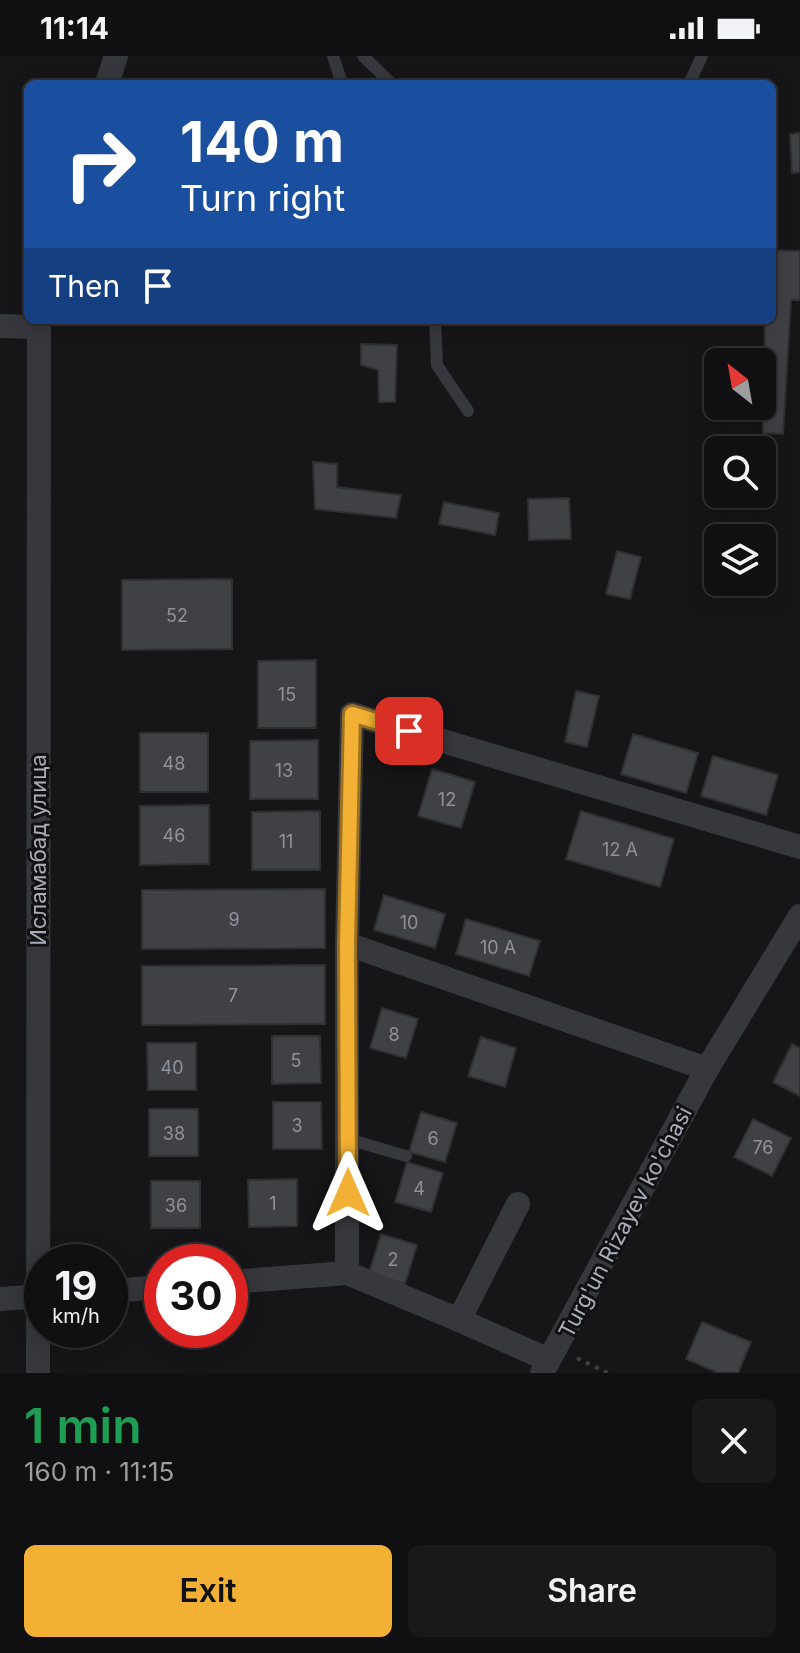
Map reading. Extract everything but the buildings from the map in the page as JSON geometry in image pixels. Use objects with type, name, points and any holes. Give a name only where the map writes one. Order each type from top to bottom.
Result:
[{"type":"street","points":[[108,80],[116,56]]},
{"type":"street","name":"Исламабад улица","points":[[0,326],[38,324],[40,1244]]},
{"type":"street","points":[[347,1273],[347,944],[352,714],[800,847]]},
{"type":"street","name":"Turg'un Rizayev ko'chasi","points":[[549,1360],[707,1069],[800,916]]},
{"type":"street","points":[[347,944],[707,1069]]},
{"type":"street","points":[[459,1320],[518,1204]]},
{"type":"street","points":[[248,1281],[347,1273],[549,1360]]},
{"type":"street","points":[[0,1299],[24,1297]]},
{"type":"street","name":"Исламабад улица","points":[[38,1373],[39,1348]]},
{"type":"lane","points":[[333,56],[341,80]]},
{"type":"lane","points":[[363,56],[388,80]]},
{"type":"lane","points":[[691,80],[702,56]]},
{"type":"lane","points":[[435,324],[437,365],[468,411]]},
{"type":"lane","points":[[348,1139],[406,1156]]},
{"type":"path","points":[[549,1360],[608,1373]]},
{"type":"route","points":[[348,1193],[347,944],[352,714],[409,731]]}]
